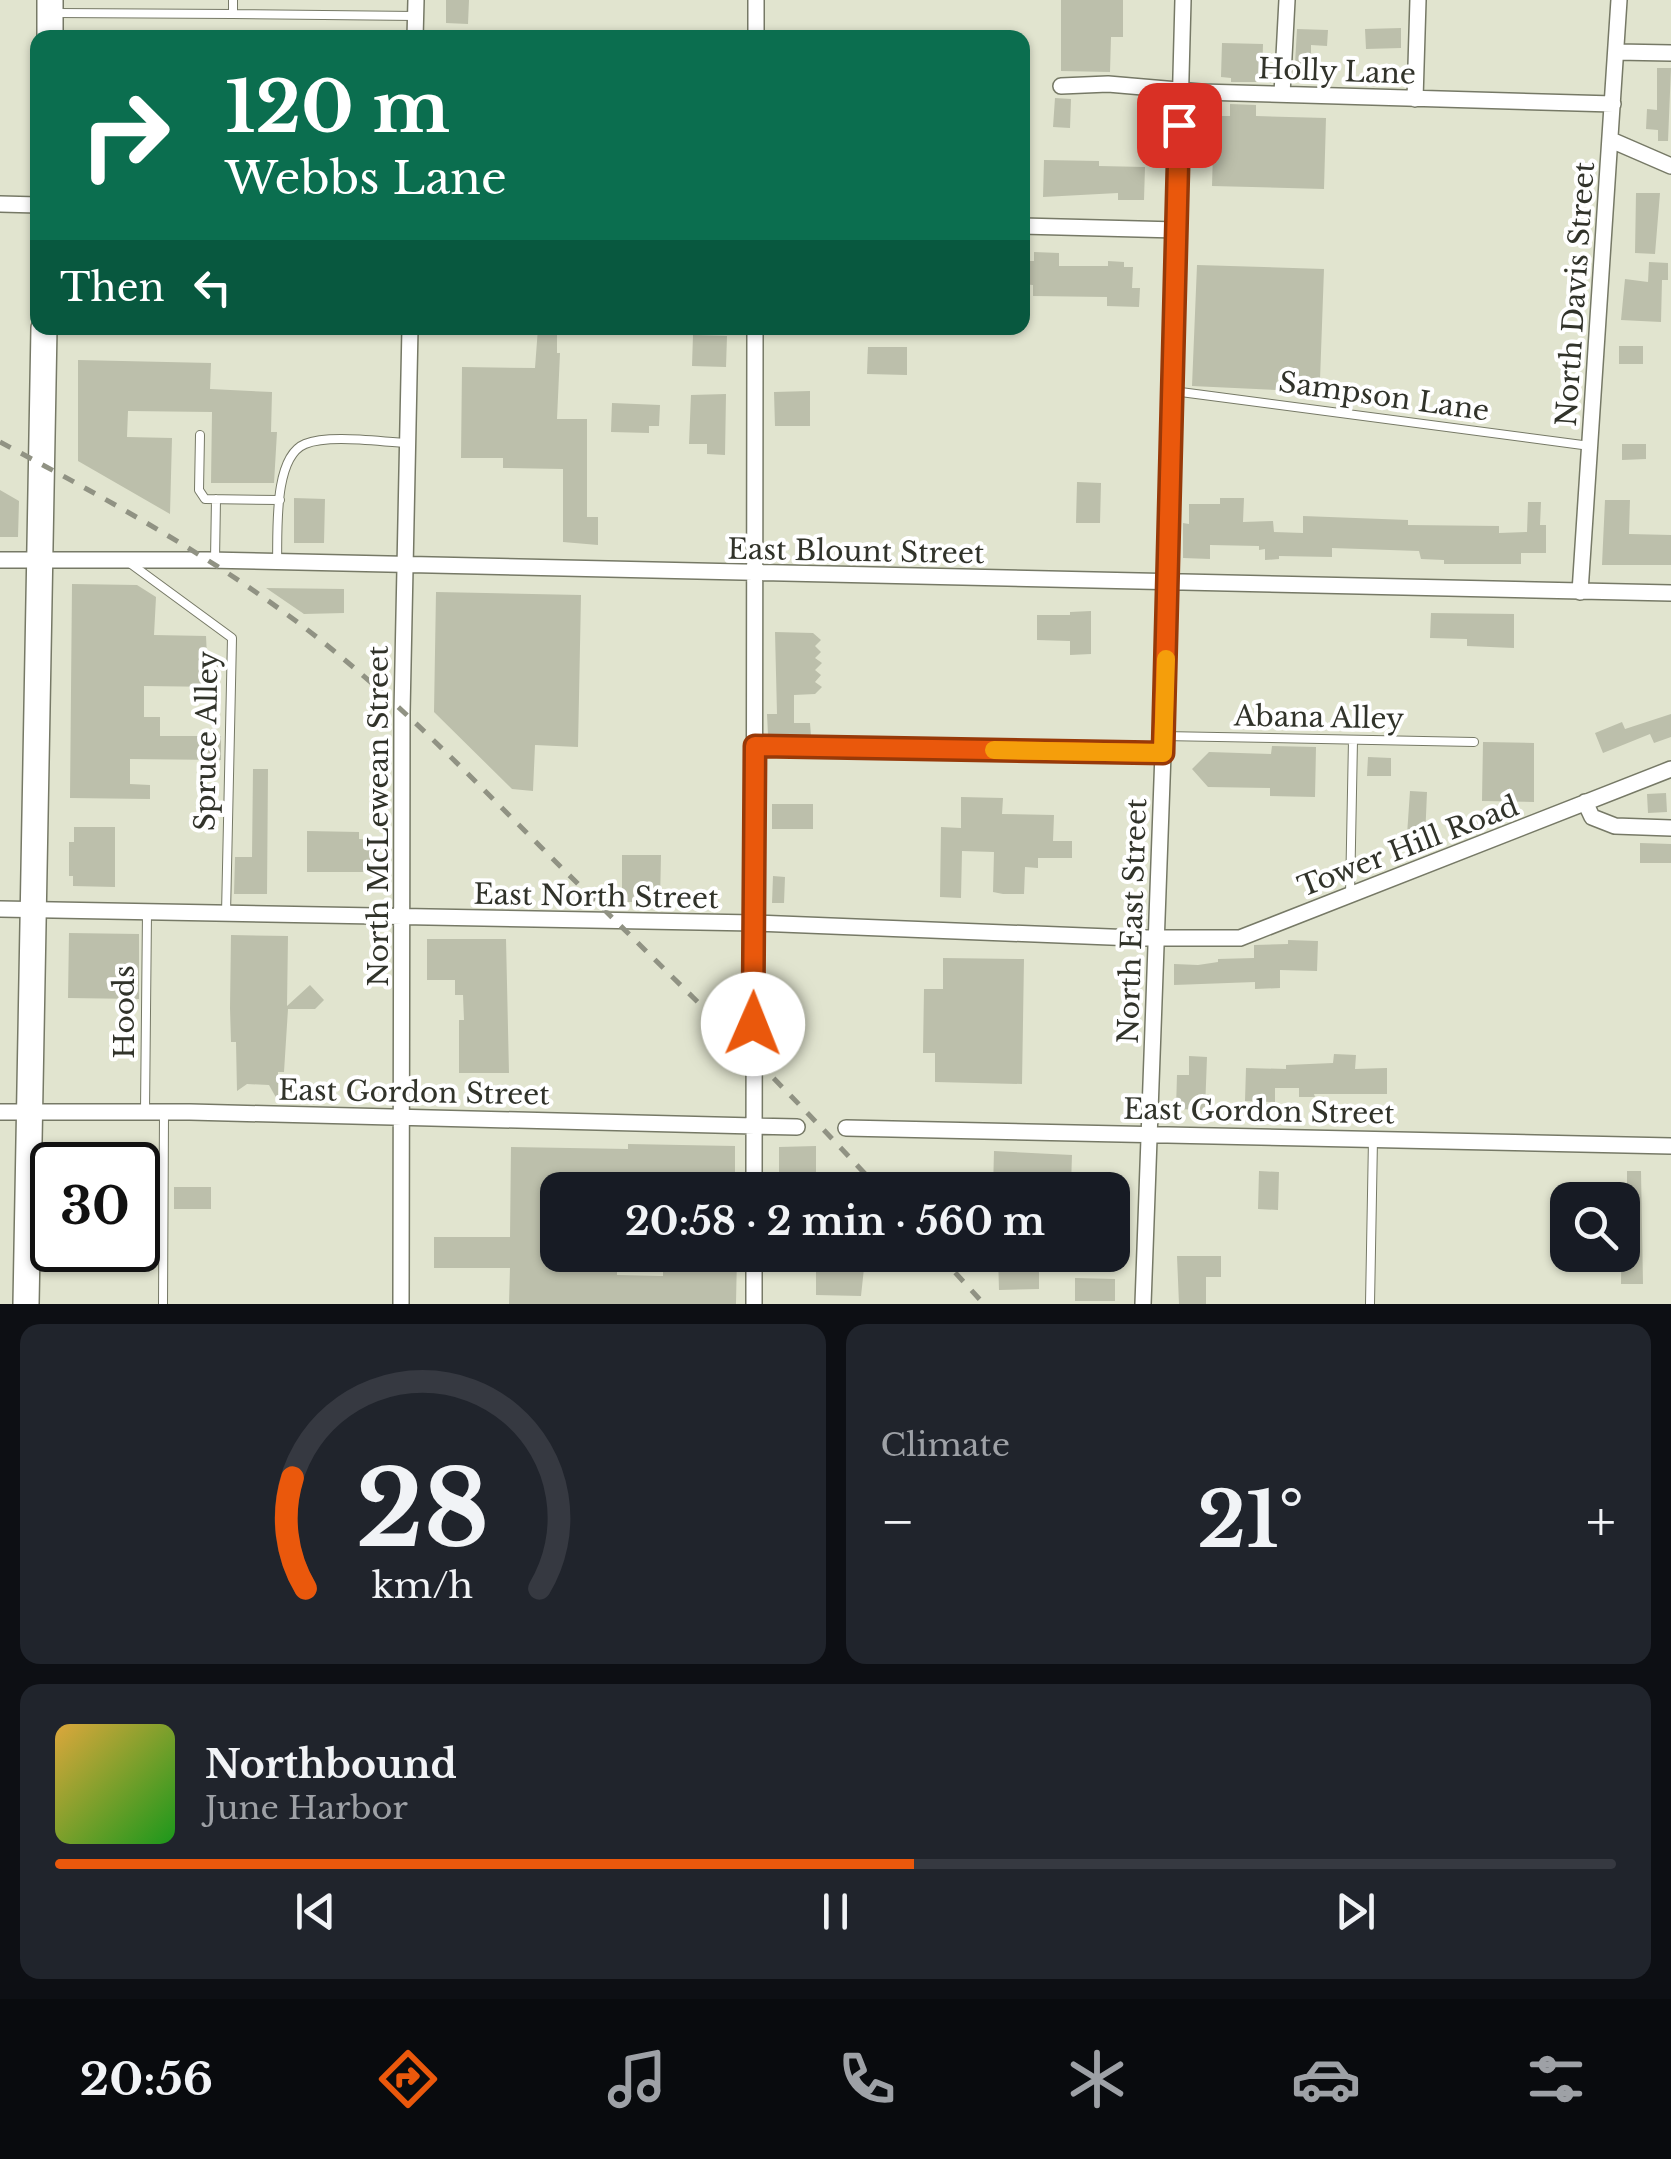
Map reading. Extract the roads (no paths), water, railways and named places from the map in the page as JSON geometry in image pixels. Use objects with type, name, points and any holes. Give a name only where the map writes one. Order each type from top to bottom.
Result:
[{"type":"main road","points":[[26,1304],[44,335]]},
{"type":"street","points":[[756,0],[756,30]]},
{"type":"street","name":"North East Street","points":[[1143,1304],[1163,753],[1183,0]]},
{"type":"street","points":[[1282,94],[1287,0]]},
{"type":"street","points":[[1415,99],[1418,0]]},
{"type":"street","name":"North Davis Street","points":[[1580,592],[1619,0]]},
{"type":"street","points":[[1617,52],[1671,54]]},
{"type":"street","name":"Holly Lane","points":[[1060,86],[1108,84],[1180,90],[1613,104]]},
{"type":"street","points":[[1611,140],[1671,166]]},
{"type":"street","points":[[0,204],[30,205]]},
{"type":"street","points":[[1030,226],[1176,230]]},
{"type":"street","name":"North McLewean Street","points":[[401,1304],[410,335]]},
{"type":"street","points":[[754,1172],[755,335]]},
{"type":"street","name":"East Blount Street","points":[[0,560],[215,560],[1671,593]]},
{"type":"street","points":[[755,746],[1163,753]]},
{"type":"street","name":"Tower Hill Road","points":[[1157,938],[1240,938],[1671,769]]},
{"type":"street","points":[[1585,802],[1592,817],[1615,826],[1671,828]]},
{"type":"street","name":"East North Street","points":[[0,910],[754,923],[1157,938]]},
{"type":"street","name":"East Gordon Street","points":[[0,1112],[164,1112],[797,1127]]},
{"type":"street","name":"East Gordon Street","points":[[846,1128],[1671,1146]]},
{"type":"street","points":[[754,1272],[754,1304]]},
{"type":"lane","points":[[232,14],[233,0]]},
{"type":"lane","points":[[50,17],[416,8]]},
{"type":"lane","name":"Sampson Lane","points":[[1173,391],[1590,446]]},
{"type":"lane","points":[[200,435],[198,490],[204,499],[280,500]]},
{"type":"lane","points":[[277,562],[286,464],[301,445],[328,441],[408,442]]},
{"type":"lane","points":[[215,560],[216,499]]},
{"type":"lane","name":"Spruce Alley","points":[[126,560],[232,638],[226,914]]},
{"type":"lane","name":"Abana Alley","points":[[1163,736],[1474,742]]},
{"type":"lane","points":[[1350,896],[1353,740]]},
{"type":"lane","name":"Hoods","points":[[145,1112],[147,912]]},
{"type":"lane","points":[[163,1304],[164,1112]]},
{"type":"lane","points":[[1370,1304],[1373,1138]]},
{"type":"railway","points":[[0,442],[214,564],[334,651],[452,758],[863,1172]]},
{"type":"railway","points":[[955,1272],[984,1304]]}]
